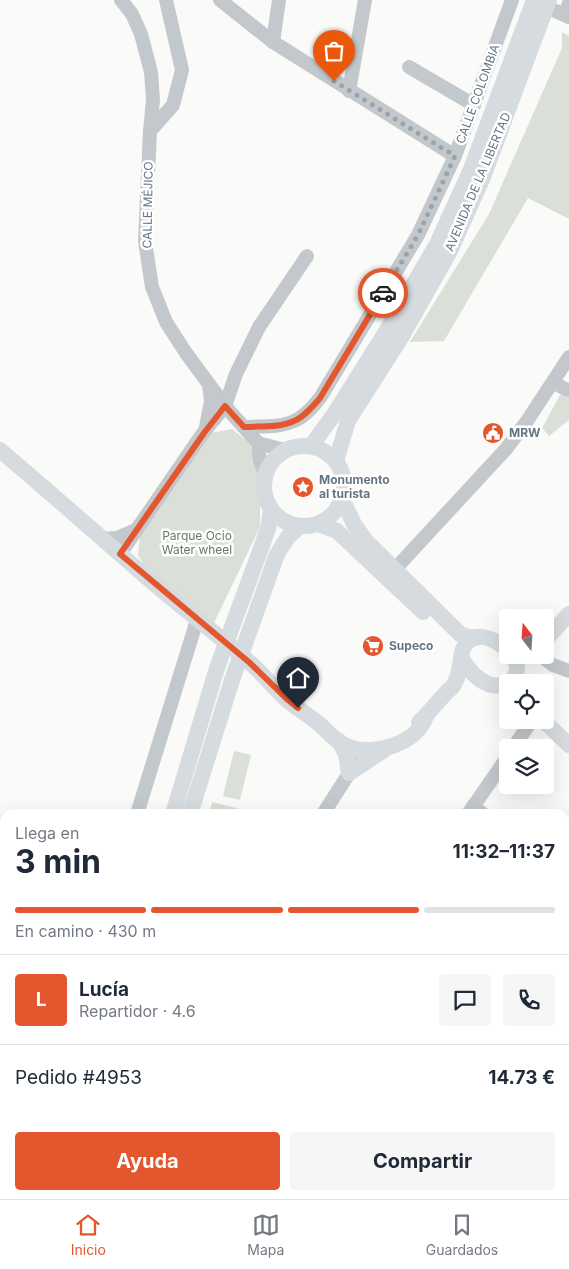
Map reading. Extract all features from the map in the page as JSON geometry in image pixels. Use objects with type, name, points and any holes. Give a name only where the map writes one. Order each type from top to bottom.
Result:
[{"type":"main road","name":"AVENIDA DE LA LIBERTAD","points":[[336,461],[348,421],[402,336],[452,249],[483,177],[531,29],[534,0]]},
{"type":"main road","name":"AVENIDA DE LA LIBERTAD","points":[[311,446],[335,414],[437,244],[531,29],[548,0]]},
{"type":"main road","points":[[297,446],[311,446],[329,454],[336,461],[342,473],[344,486],[342,499],[332,514],[318,524],[300,526],[279,518],[271,509],[265,497],[263,484],[265,475],[274,459],[284,450],[297,446]]},
{"type":"main road","points":[[0,451],[250,663],[288,700],[320,725],[329,735],[378,738],[393,736],[407,730]]},
{"type":"main road","points":[[342,499],[354,524],[366,540],[460,634],[468,638],[483,636],[499,644]]},
{"type":"main road","points":[[175,809],[217,668],[266,537],[271,509]]},
{"type":"main road","points":[[318,524],[336,532],[350,543],[452,640],[480,681]]},
{"type":"main road","points":[[192,809],[232,680],[277,554],[288,537],[300,526]]},
{"type":"main road","points":[[554,630],[569,614]]},
{"type":"main road","points":[[362,750],[364,745],[368,743],[398,738],[426,716],[453,686],[460,670],[464,646],[476,638]]},
{"type":"main road","points":[[453,686],[480,681],[499,685]]},
{"type":"main road","points":[[341,737],[348,747],[362,750],[390,746],[403,742],[416,733],[423,725],[426,716]]},
{"type":"main road","points":[[552,729],[569,745]]},
{"type":"main road","points":[[341,737],[349,773],[390,746]]},
{"type":"street","name":"CALLE MÉJICO","points":[[120,0],[132,14],[141,34],[150,72],[153,100],[145,241],[152,287],[166,322],[225,406],[258,443]]},
{"type":"street","points":[[150,131],[173,105],[182,70],[166,0]]},
{"type":"street","points":[[220,0],[273,42],[455,156]]},
{"type":"street","points":[[273,42],[279,0]]},
{"type":"street","points":[[350,91],[365,0]]},
{"type":"street","name":"CALLE COLOMBIA","points":[[205,431],[229,422],[243,426],[278,426],[295,421],[320,398],[418,235],[455,156],[512,0]]},
{"type":"street","points":[[529,0],[568,11]]},
{"type":"street","points":[[409,67],[474,105]]},
{"type":"street","points":[[120,554],[205,431],[225,406],[236,374],[260,327],[307,256]]},
{"type":"street","points":[[395,569],[506,449],[569,356]]},
{"type":"street","points":[[552,382],[565,390],[569,390]]},
{"type":"street","points":[[205,431],[210,401],[209,384]]},
{"type":"street","points":[[265,475],[260,460],[258,443],[284,450]]},
{"type":"street","points":[[102,539],[134,534]]},
{"type":"street","points":[[134,534],[139,570]]},
{"type":"street","points":[[139,809],[197,620]]},
{"type":"street","points":[[553,664],[569,672]]},
{"type":"street","points":[[326,809],[362,750]]},
{"type":"street","points":[[476,809],[499,771]]},
{"type":"green space","points":[[562,32],[569,36],[569,219],[528,198],[444,341],[410,342],[489,214],[562,48]]},
{"type":"green space","points":[[560,395],[569,397],[569,420],[549,436],[542,428]]},
{"type":"green space","name":"Parque Ocio Water wheel","points":[[232,429],[250,443],[260,480],[260,527],[214,623],[145,567],[138,555],[140,536],[211,433]]},
{"type":"green space","points":[[234,751],[251,755],[240,800],[223,796]]},
{"type":"green space","points":[[212,802],[240,809],[210,809]]},
{"type":"way so far","points":[[334,81],[455,156],[418,235],[383,293]]},
{"type":"place","name":"MRW","points":[[493,433]]},
{"type":"place","name":"Monumento al turista","points":[[303,487]]},
{"type":"place","name":"Supeco","points":[[373,646]]},
{"type":"route","points":[[298,708],[250,663],[120,554],[204,433],[225,406],[244,427],[278,426],[295,421],[320,398],[383,293]]}]
